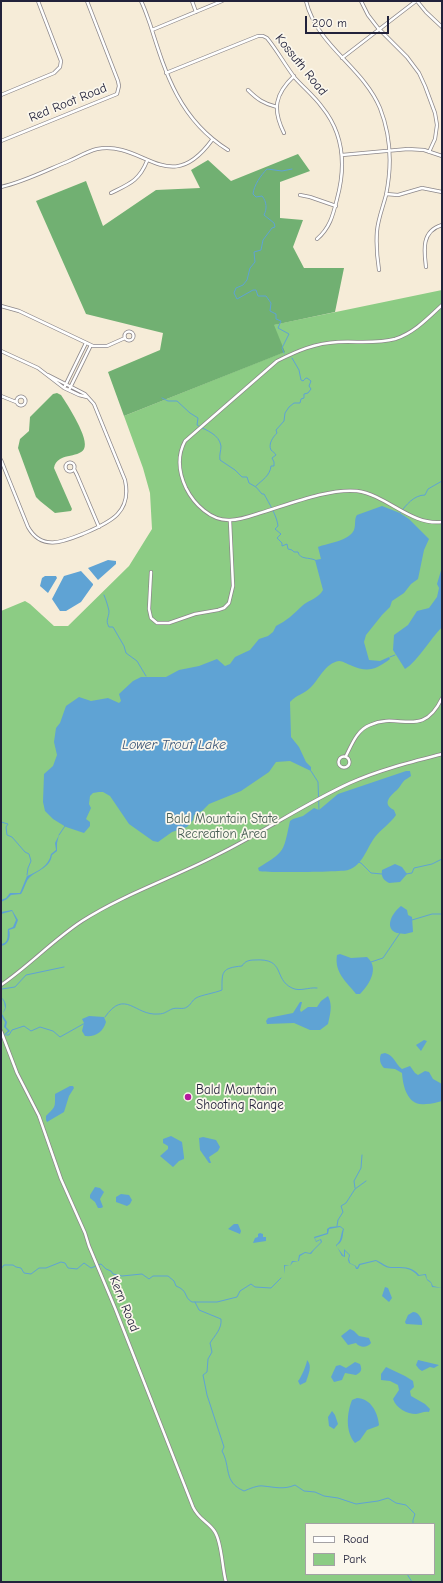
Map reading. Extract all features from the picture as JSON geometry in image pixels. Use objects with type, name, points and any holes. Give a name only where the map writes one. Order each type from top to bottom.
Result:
[{"type":"street","points":[[1,95],[54,73],[60,68],[61,61],[38,1]]},
{"type":"street","name":"Red Root Road","points":[[1,141],[117,94],[119,90],[118,81],[87,1]]},
{"type":"street","points":[[141,1],[166,73],[187,113],[212,140],[228,150]]},
{"type":"street","points":[[192,1],[196,12]]},
{"type":"street","points":[[152,30],[222,1]]},
{"type":"street","points":[[306,1],[318,30],[359,75],[375,98],[383,117],[390,150],[390,168],[386,194],[377,231],[379,270]]},
{"type":"street","points":[[360,1],[368,15],[379,29],[407,57],[419,73],[425,86],[432,103],[437,125],[435,139],[429,152]]},
{"type":"street","points":[[342,58],[417,1],[442,28]]},
{"type":"street","name":"Kossuth Road","points":[[166,73],[260,36],[267,38],[294,76],[327,114],[338,134],[342,155],[342,175],[336,206],[328,228],[317,239]]},
{"type":"street","points":[[284,133],[278,119],[277,107],[280,93],[294,76]]},
{"type":"street","points":[[248,90],[257,100],[266,105],[277,107]]},
{"type":"street","points":[[1,187],[97,149],[118,149],[164,167],[174,167],[187,164],[202,154],[212,140]]},
{"type":"street","points":[[342,155],[416,149],[442,156]]},
{"type":"street","points":[[111,193],[136,179],[147,161]]},
{"type":"street","points":[[386,194],[398,195],[422,188],[442,192]]},
{"type":"street","points":[[300,195],[336,206]]},
{"type":"street","points":[[426,268],[424,242],[431,231],[442,225]]},
{"type":"street","points":[[442,305],[420,326],[396,339],[375,342],[338,342],[315,345],[290,354],[265,371],[185,441],[180,450],[179,459],[185,487],[193,500],[214,517],[230,520],[250,516],[326,494],[346,491],[370,494],[427,522],[442,522]]},
{"type":"street","points":[[1,306],[18,310],[91,345],[107,346],[125,338]]},
{"type":"street","points":[[64,388],[86,343]]},
{"type":"street","points":[[69,390],[91,345]]},
{"type":"street","points":[[1,351],[38,368],[48,375],[85,394],[96,407],[124,477],[126,486],[125,500],[121,511],[112,520],[99,527],[58,543],[47,542],[36,537],[28,527],[1,460]]},
{"type":"street","points":[[48,375],[54,382],[64,388],[78,395],[87,397]]},
{"type":"street","points":[[1,396],[16,402]]},
{"type":"street","points":[[74,469],[78,475],[99,527]]},
{"type":"street","points":[[151,572],[149,610],[151,618],[157,623],[169,624],[195,614],[224,608],[229,603],[233,586],[230,520]]},
{"type":"street","points":[[346,756],[349,761],[348,764],[346,767],[341,767],[338,761],[340,758],[346,756],[354,739],[369,725],[381,721],[420,721],[434,711],[442,698]]},
{"type":"street","points":[[1,985],[68,931],[119,900],[216,856],[290,814],[348,784],[384,770],[442,754]]},
{"type":"street","name":"Kern Road","points":[[1,1032],[17,1073],[39,1116],[61,1179],[85,1233],[193,1507],[199,1518],[211,1527],[216,1534],[226,1582]]},
{"type":"green space","points":[[298,154],[310,171],[280,182],[280,218],[303,220],[293,247],[304,268],[344,268],[335,312],[274,325],[285,352],[124,416],[108,372],[160,350],[163,333],[86,314],[36,201],[86,181],[103,226],[156,190],[200,188],[191,170],[208,160],[231,181]]},
{"type":"green space","name":"Bald Mountain State Recreation Area","points":[[442,290],[442,1582],[1,1582],[1,611],[25,601],[54,626],[68,626],[129,566],[152,529],[150,493],[143,468],[124,416],[284,352],[273,325]]},
{"type":"green space","points":[[57,393],[61,395],[77,422],[85,444],[84,449],[81,452],[63,458],[56,463],[54,468],[72,509],[71,511],[55,513],[36,497],[18,448],[20,439],[29,431],[30,417],[53,394]]},
{"type":"water","name":"Lower Trout Lake","points":[[382,506],[400,513],[409,519],[429,539],[424,550],[418,579],[411,584],[404,593],[392,601],[390,607],[366,635],[364,642],[369,660],[380,661],[389,657],[390,659],[380,666],[367,670],[340,661],[334,662],[326,668],[310,688],[290,702],[291,737],[299,747],[306,762],[311,767],[311,771],[290,761],[276,762],[269,772],[241,791],[209,804],[202,811],[194,815],[193,820],[187,827],[172,832],[158,842],[153,841],[129,824],[110,796],[103,792],[93,793],[90,796],[89,804],[91,808],[86,819],[90,822],[90,826],[84,833],[66,827],[53,819],[45,811],[43,802],[44,774],[53,766],[57,755],[54,742],[56,728],[60,723],[66,706],[79,697],[91,701],[108,698],[119,703],[121,701],[119,694],[133,681],[141,677],[166,677],[179,670],[199,666],[217,659],[225,666],[230,664],[235,657],[250,650],[259,639],[268,636],[273,632],[276,626],[287,620],[304,604],[321,593],[323,590],[315,560],[321,559],[318,547],[348,537],[354,530],[357,515]]},
{"type":"water","points":[[108,560],[116,561],[116,564],[98,580],[88,568]]},
{"type":"water","points":[[442,567],[442,627],[415,661],[405,669],[393,650],[394,635],[408,625],[417,611],[429,608],[437,597],[439,588],[437,584]]},
{"type":"water","points":[[81,571],[93,585],[81,602],[66,611],[60,611],[52,599],[64,576]]},
{"type":"water","points":[[45,576],[56,576],[57,578],[48,593],[40,586],[42,578]]},
{"type":"water","points":[[406,771],[410,771],[411,776],[404,781],[388,800],[388,805],[394,810],[396,815],[375,837],[361,861],[353,868],[348,870],[333,871],[259,871],[258,868],[274,858],[282,850],[290,821],[303,816],[314,808],[319,810],[338,794]]},
{"type":"water","points":[[59,835],[57,851],[52,855],[49,863],[29,878],[21,894],[11,895],[1,902],[1,900],[6,898],[10,893],[20,893],[27,876],[48,862],[51,854],[56,850],[55,843]]},
{"type":"water","points":[[395,864],[402,867],[407,874],[400,882],[389,883],[383,878],[382,870]]},
{"type":"water","points":[[401,906],[407,910],[408,915],[412,917],[413,932],[405,934],[397,933],[391,928],[391,920],[395,912]]},
{"type":"water","points":[[12,910],[18,920],[15,928],[9,930],[10,935],[8,942],[1,946],[1,944],[6,942],[8,938],[8,929],[13,927],[16,920],[12,911],[1,914],[1,912]]},
{"type":"water","points":[[340,954],[351,958],[367,957],[371,961],[373,966],[372,976],[367,986],[360,994],[356,994],[339,972],[337,967],[337,955]]},
{"type":"water","points":[[328,996],[331,1006],[328,1024],[320,1030],[310,1030],[294,1023],[267,1024],[266,1021],[268,1018],[293,1013],[300,1002],[302,1002],[301,1012],[308,1007],[317,1007],[321,1001]]},
{"type":"water","points":[[1,997],[5,1001],[6,1006],[3,1013],[5,1008]]},
{"type":"water","points":[[2,1014],[7,1022],[6,1027],[10,1031],[1,1038],[8,1031],[4,1027],[5,1022],[2,1018]]},
{"type":"water","points":[[89,1016],[104,1017],[106,1022],[103,1029],[96,1035],[85,1036],[82,1031],[84,1023],[82,1019]]},
{"type":"water","points":[[424,1040],[427,1041],[421,1051],[416,1045]]},
{"type":"water","points":[[385,1053],[391,1056],[402,1069],[410,1066],[418,1075],[425,1071],[429,1072],[433,1079],[442,1084],[442,1101],[430,1104],[420,1104],[411,1099],[405,1090],[402,1073],[395,1069],[384,1068],[382,1065],[380,1056],[381,1054]]},
{"type":"water","points":[[70,1086],[73,1086],[74,1088],[69,1096],[64,1112],[47,1122],[46,1116],[54,1106],[55,1094]]},
{"type":"water","points":[[171,1136],[182,1142],[184,1157],[184,1159],[179,1161],[173,1167],[160,1156],[168,1149],[168,1146],[163,1143],[163,1139]]},
{"type":"water","points":[[203,1137],[216,1140],[220,1147],[218,1151],[209,1157],[211,1163],[209,1163],[200,1150],[199,1138]]},
{"type":"water","points":[[95,1187],[100,1188],[104,1192],[100,1199],[103,1207],[101,1208],[98,1208],[95,1202],[90,1198],[90,1195]]},
{"type":"water","points":[[121,1194],[129,1195],[132,1200],[130,1204],[127,1206],[116,1202],[116,1197]]},
{"type":"water","points":[[234,1224],[238,1224],[241,1231],[240,1234],[228,1229]]},
{"type":"water","points":[[340,1226],[344,1229],[342,1240],[337,1247],[336,1245],[340,1240],[343,1229],[340,1227],[329,1229],[328,1234],[315,1238],[316,1241],[321,1239],[322,1242],[311,1254],[305,1253],[300,1256],[299,1261],[293,1262],[290,1266],[292,1261],[298,1261],[299,1255],[305,1252],[310,1253],[321,1242],[320,1240],[316,1242],[314,1237],[327,1233],[327,1229],[330,1227]]},
{"type":"water","points":[[258,1234],[263,1234],[263,1237],[266,1237],[266,1241],[253,1243],[255,1238],[258,1237]]},
{"type":"water","points":[[337,1247],[344,1256],[344,1249],[350,1255],[350,1263],[356,1266],[357,1268],[359,1264],[376,1260],[389,1267],[406,1268],[413,1270],[419,1275],[426,1274],[427,1279],[431,1282],[433,1286],[442,1288],[432,1287],[431,1283],[427,1280],[425,1275],[418,1276],[412,1271],[387,1267],[376,1261],[360,1265],[358,1269],[356,1269],[355,1266],[349,1263],[348,1260],[349,1255],[345,1251],[345,1257],[342,1256]]},
{"type":"water","points":[[385,1287],[388,1288],[392,1298],[389,1302],[382,1296]]},
{"type":"water","points":[[413,1312],[417,1313],[420,1317],[422,1325],[406,1324],[405,1322],[408,1315]]},
{"type":"water","points":[[350,1329],[359,1336],[369,1338],[371,1343],[364,1347],[359,1346],[356,1343],[348,1345],[341,1336]]},
{"type":"water","points":[[307,1360],[310,1365],[309,1374],[306,1382],[300,1385],[298,1381],[304,1371]]},
{"type":"water","points":[[418,1360],[439,1365],[422,1371],[416,1365]]},
{"type":"water","points":[[355,1362],[360,1364],[361,1369],[359,1373],[356,1375],[345,1373],[342,1380],[334,1382],[331,1377],[336,1366],[340,1365],[346,1368]]},
{"type":"water","points":[[386,1367],[413,1381],[414,1387],[410,1391],[411,1396],[425,1404],[430,1409],[429,1412],[413,1414],[406,1412],[394,1402],[393,1399],[399,1390],[398,1385],[390,1381],[381,1380],[381,1374]]},
{"type":"water","points":[[357,1398],[366,1400],[369,1403],[377,1415],[379,1425],[367,1430],[360,1440],[355,1443],[348,1428],[348,1416],[352,1400]]},
{"type":"water","points":[[332,1411],[338,1424],[334,1429],[329,1426],[328,1417]]},
{"type":"waterway","points":[[284,353],[282,348],[289,334],[278,328],[281,321],[276,319],[276,314],[270,311],[271,303],[266,296],[258,296],[256,290],[253,290],[237,299],[234,293],[236,288],[243,285],[247,280],[250,268],[255,262],[254,252],[261,250],[263,240],[272,228],[275,227],[274,223],[264,215],[266,210],[264,198],[262,196],[256,197],[253,194],[256,184],[267,169],[282,171],[292,169]]},
{"type":"waterway","points":[[256,486],[267,475],[271,466],[274,466],[272,458],[276,455],[270,448],[271,443],[277,433],[276,430],[284,421],[285,413],[294,403],[300,403],[301,399],[304,398],[304,394],[308,393],[311,389],[309,386],[311,381],[307,378],[303,381],[301,380],[299,370],[292,358]]},
{"type":"waterway","points":[[162,398],[168,401],[177,401],[198,418],[197,425],[218,438],[221,446],[220,460],[235,470],[242,477],[247,477],[249,483],[264,494],[276,518],[278,526],[275,529],[281,534],[277,538],[282,543],[282,546],[287,544],[288,549],[298,552],[299,555],[303,557],[315,560]]},
{"type":"waterway","points":[[400,513],[411,501],[421,495],[425,495],[428,489],[442,481]]},
{"type":"waterway","points":[[104,595],[109,611],[107,621],[109,627],[113,627],[124,646],[126,653],[137,661],[146,676]]},
{"type":"waterway","points":[[390,657],[395,655]]},
{"type":"waterway","points":[[311,771],[318,782],[319,810]]},
{"type":"waterway","points":[[1,822],[8,824],[6,827],[7,835],[12,837],[25,852],[29,854],[31,861],[27,875]]},
{"type":"waterway","points":[[59,835],[65,826]]},
{"type":"waterway","points":[[406,874],[412,873],[414,868],[432,864],[442,859]]},
{"type":"waterway","points":[[358,862],[371,873],[382,874]]},
{"type":"waterway","points":[[412,920],[432,914],[442,914]]},
{"type":"waterway","points":[[1,926],[1,932]]},
{"type":"waterway","points":[[371,962],[383,958],[400,933]]},
{"type":"waterway","points":[[105,1017],[112,1009],[118,1005],[124,1004],[130,1005],[150,1014],[160,1014],[174,1008],[185,1008],[196,998],[222,990],[222,979],[224,972],[230,968],[242,966],[251,960],[265,960],[271,962],[278,970],[286,984],[292,988],[298,990],[317,988]]},
{"type":"waterway","points":[[2,989],[15,987],[26,975],[64,967]]},
{"type":"waterway","points":[[6,1035],[9,1035],[12,1030],[24,1026],[31,1031],[40,1027],[53,1031],[60,1037],[85,1023]]},
{"type":"waterway","points":[[355,1188],[354,1181],[361,1168],[362,1155]]},
{"type":"waterway","points":[[337,1226],[338,1220],[343,1212],[341,1206],[346,1203],[355,1189],[366,1181]]},
{"type":"waterway","points":[[1,1269],[4,1265],[13,1265],[21,1268],[24,1273],[31,1274],[39,1268],[46,1268],[61,1262],[65,1263],[68,1268],[77,1269],[84,1263],[91,1268],[101,1264],[113,1274],[122,1276],[142,1274],[149,1279],[153,1276],[168,1276],[174,1281],[176,1286],[183,1290],[192,1302],[217,1302],[237,1297],[240,1291],[251,1284],[255,1287],[271,1288],[281,1278]]},
{"type":"waterway","points":[[195,1302],[199,1310],[221,1319],[219,1329],[210,1343],[212,1352],[208,1359],[207,1372],[203,1375],[207,1395],[224,1447],[222,1451],[225,1457],[228,1474],[233,1483],[244,1491],[259,1486],[283,1488],[295,1485],[304,1491],[315,1492],[324,1496],[338,1498],[356,1504],[388,1498],[396,1503],[406,1505],[415,1514],[413,1523]]},
{"type":"waterway","points":[[408,1575],[412,1582]]},
{"type":"place","name":"Bald Mountain Shooting Range","points":[[188,1097]]}]
